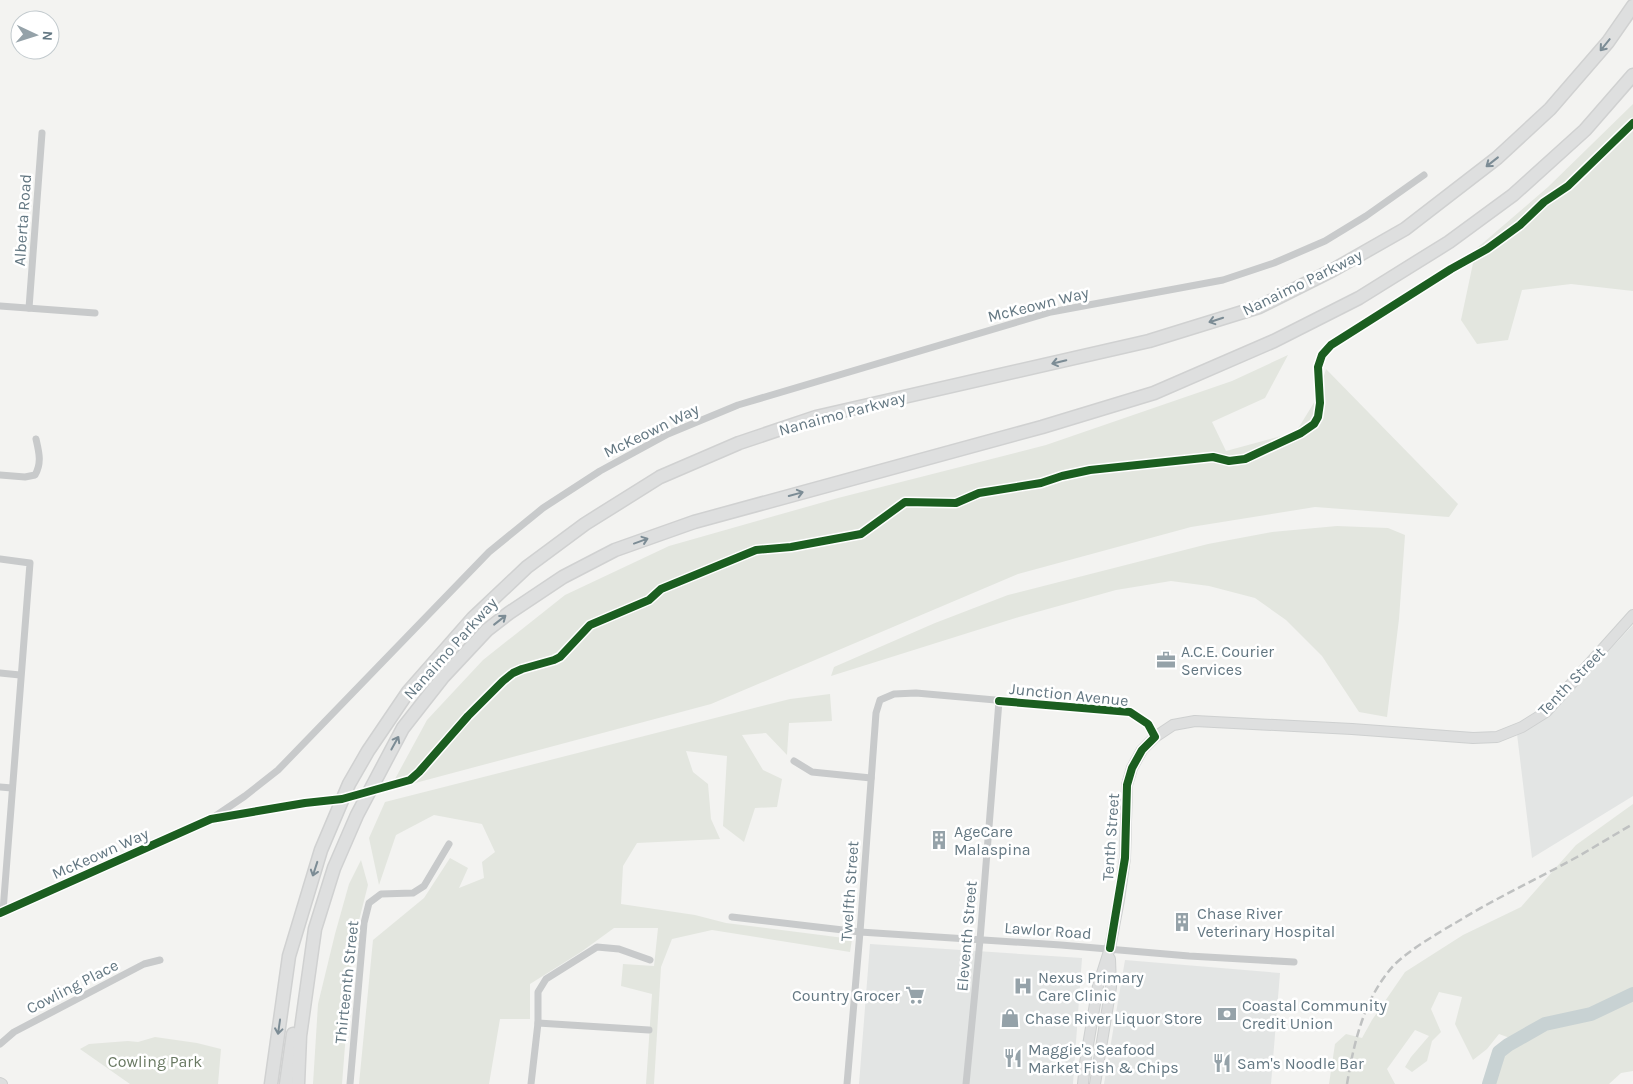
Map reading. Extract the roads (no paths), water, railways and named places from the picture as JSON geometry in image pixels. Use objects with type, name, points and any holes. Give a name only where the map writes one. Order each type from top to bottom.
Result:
[{"type":"highway","name":"Nanaimo Parkway","points":[[270,1084],[290,956],[311,880],[349,784],[368,751],[408,692],[473,618],[528,567],[585,524],[660,477],[738,443],[816,417],[1149,342],[1259,307],[1334,270],[1405,229],[1497,158],[1550,109],[1608,42],[1633,6]]},
{"type":"highway","name":"Nanaimo Parkway","points":[[298,1084],[300,1036],[314,929],[334,868],[357,815],[403,728],[443,677],[487,630],[509,613],[563,577],[615,550],[694,522],[1042,427],[1154,393],[1274,341],[1358,298],[1449,242],[1481,219],[1513,195],[1585,130],[1633,75]]},
{"type":"highway","points":[[286,1084],[302,976],[314,929]]},
{"type":"street","name":"Alberta Road","points":[[29,308],[42,133]]},
{"type":"street","name":"McKeown Way","points":[[2,912],[211,818],[246,796],[278,770],[489,552],[543,508],[600,471],[668,434],[738,404],[1051,312],[1223,280],[1274,263],[1325,241],[1366,216],[1424,175]]},
{"type":"street","points":[[0,306],[95,313]]},
{"type":"street","points":[[0,475],[25,477],[35,474],[39,468],[40,456],[36,439]]},
{"type":"street","points":[[0,560],[30,563],[2,912]]},
{"type":"street","name":"Tenth Street","points":[[1083,1084],[1098,986],[1110,948],[1125,858],[1127,785],[1132,768],[1142,750],[1155,736],[1173,724],[1195,721],[1352,729],[1472,738],[1497,737],[1522,727],[1546,712],[1633,615]]},
{"type":"street","points":[[0,673],[20,675]]},
{"type":"street","name":"Junction Avenue","points":[[880,700],[894,694],[916,694],[1130,712],[1148,724],[1155,736]]},
{"type":"street","name":"Twelfth Street","points":[[847,1084],[876,713],[880,700]]},
{"type":"street","name":"Eleventh Street","points":[[966,1084],[980,940],[999,701]]},
{"type":"street","points":[[794,761],[812,772],[871,778]]},
{"type":"street","points":[[0,787],[12,788]]},
{"type":"street","name":"Thirteenth Street","points":[[350,1084],[364,923],[369,903],[380,894],[414,893],[424,886],[448,844]]},
{"type":"street","name":"Lawlor Road","points":[[732,917],[860,932],[1294,962]]},
{"type":"street","points":[[532,1084],[538,1023],[538,992],[546,980],[597,947],[619,948],[650,960]]},
{"type":"street","name":"Tenth Street","points":[[1095,1084],[1111,987],[1110,948]]},
{"type":"street","name":"Cowling Place","points":[[0,1044],[14,1032],[118,977],[144,964],[160,960]]},
{"type":"street","points":[[538,1023],[649,1030]]},
{"type":"waterway","points":[[1489,1084],[1499,1052],[1508,1045],[1545,1024],[1591,1014],[1633,994]]},
{"type":"railway","points":[[1347,1084],[1357,1037],[1368,1006],[1384,978],[1400,959],[1472,913],[1577,857],[1633,824]]},
{"type":"place","name":"A.C.E. Courier Services","points":[[1166,660]]},
{"type":"place","name":"AgeCare Malaspina","points":[[939,840]]},
{"type":"place","name":"Chase River Veterinary Hospital","points":[[1182,922]]},
{"type":"place","name":"Nexus Primary Care Clinic","points":[[1023,986]]},
{"type":"place","name":"Country Grocer","points":[[915,995]]},
{"type":"place","name":"Coastal Community Credit Union","points":[[1227,1014]]},
{"type":"place","name":"Chase River Liquor Store","points":[[1010,1018]]},
{"type":"place","name":"Maggie's Seafood Market Fish & Chips","points":[[1013,1058]]},
{"type":"place","name":"Sam's Noodle Bar","points":[[1222,1063]]},
{"type":"park label","name":"Cowling Park","points":[[155,1061]]}]
